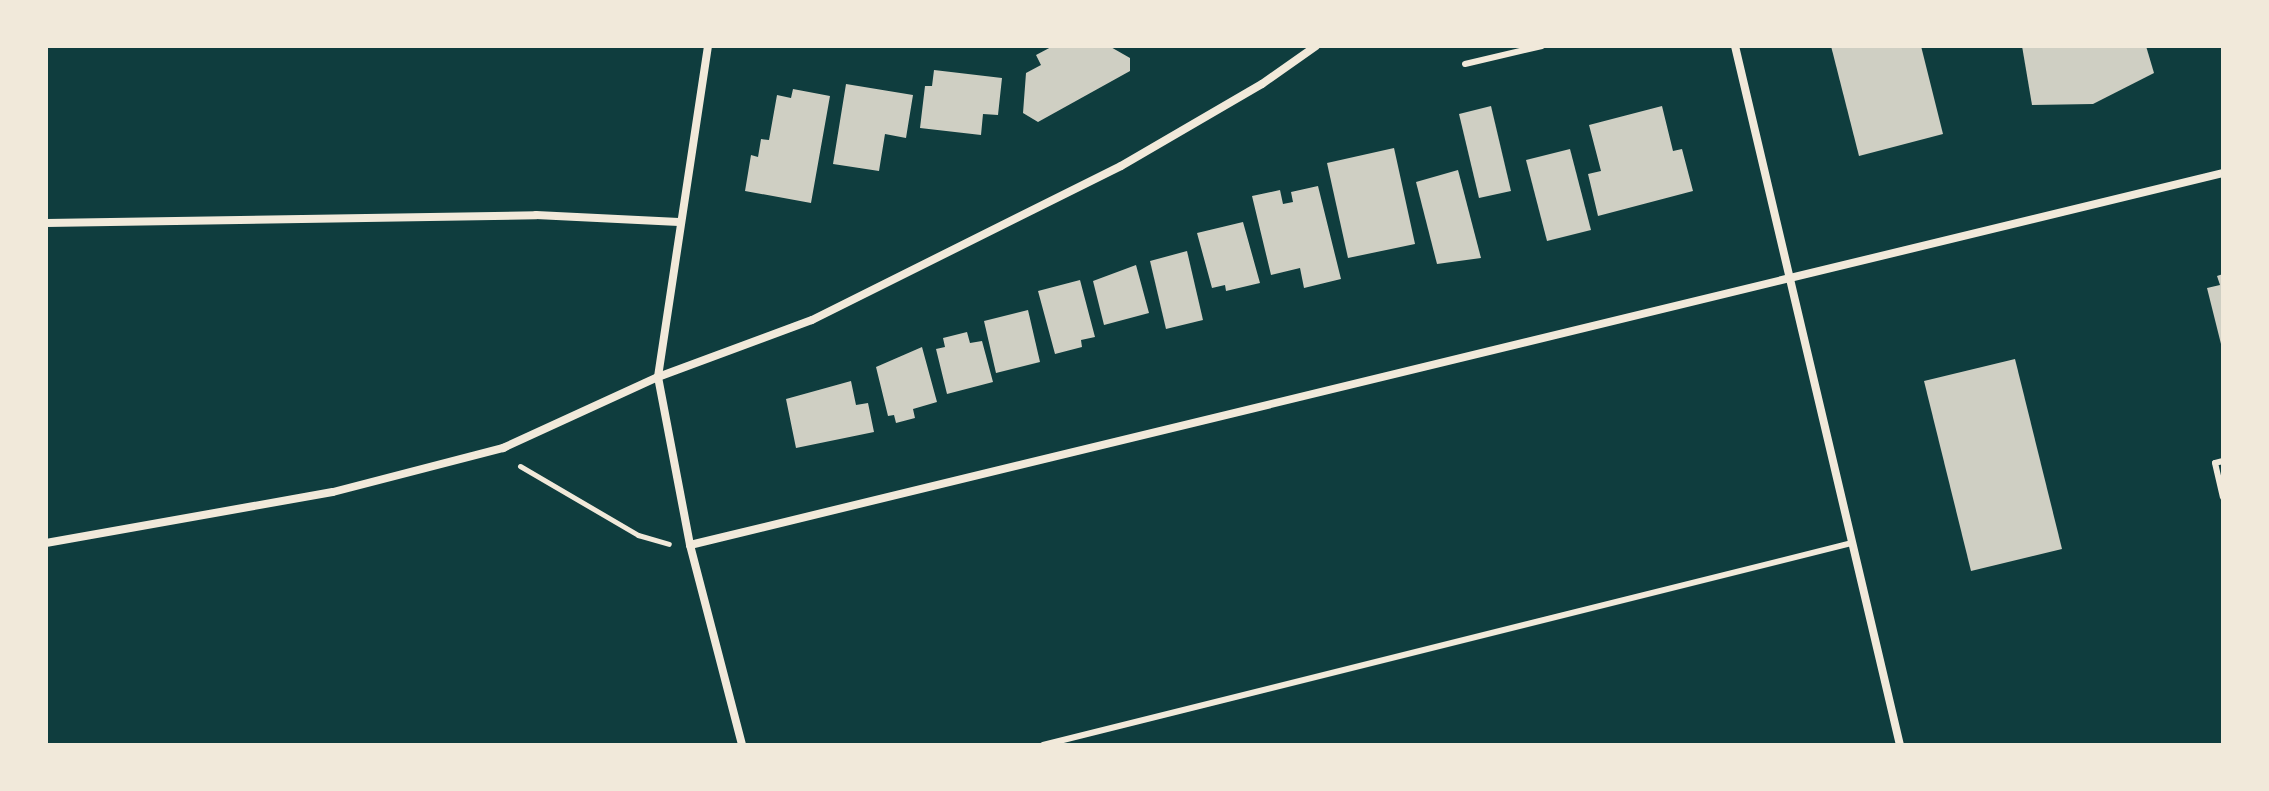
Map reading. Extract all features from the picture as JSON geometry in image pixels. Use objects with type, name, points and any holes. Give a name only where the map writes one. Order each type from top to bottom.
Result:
[{"type":"street","points":[[708,46],[658,377],[690,545],[742,745]]},
{"type":"street","points":[[46,543],[333,492],[503,448],[658,377],[812,320],[1121,166],[1262,84],[1316,46]]},
{"type":"street","points":[[1735,46],[1900,745]]},
{"type":"street","points":[[690,545],[1788,276],[2223,173]]},
{"type":"street","points":[[46,223],[536,215],[679,222]]},
{"type":"lane","points":[[1465,64],[1542,46]]},
{"type":"lane","points":[[2223,461],[2215,463],[2223,497]]},
{"type":"lane","points":[[1043,745],[1852,543]]},
{"type":"path","points":[[509,459],[638,535],[658,544],[690,545]]},
{"type":"building","points":[[1053,46],[1109,46],[1130,58],[1130,71],[1038,122],[1023,113],[1026,73],[1041,65],[1036,55]]},
{"type":"building","points":[[1831,46],[1921,46],[1943,134],[1859,156]]},
{"type":"building","points":[[2022,46],[2146,46],[2154,73],[2093,104],[2032,105]]},
{"type":"building","points":[[934,70],[1002,78],[998,115],[983,114],[981,135],[920,128],[925,86],[932,86]]},
{"type":"building","points":[[846,84],[913,95],[906,138],[885,134],[879,171],[833,164]]},
{"type":"building","points":[[793,89],[830,96],[811,203],[745,191],[751,155],[758,157],[761,139],[769,140],[777,95],[791,98]]},
{"type":"building","points":[[1491,106],[1511,191],[1479,198],[1459,114]]},
{"type":"building","points":[[1662,106],[1673,151],[1682,149],[1693,191],[1598,216],[1588,174],[1601,171],[1589,125]]},
{"type":"building","points":[[1394,148],[1415,244],[1348,258],[1327,163]]},
{"type":"building","points":[[1570,149],[1591,230],[1547,241],[1526,160]]},
{"type":"building","points":[[1458,170],[1481,258],[1437,264],[1416,182]]},
{"type":"building","points":[[1318,186],[1341,279],[1304,288],[1300,268],[1271,275],[1252,196],[1280,190],[1283,204],[1293,202],[1291,192]]},
{"type":"building","points":[[1243,222],[1260,283],[1226,291],[1225,285],[1212,288],[1197,233]]},
{"type":"building","points":[[1187,251],[1203,320],[1166,329],[1150,261]]},
{"type":"building","points":[[1136,265],[1149,313],[1104,325],[1093,281]]},
{"type":"building","points":[[2223,274],[2222,348],[2207,288],[2220,285],[2217,276]]},
{"type":"building","points":[[1080,280],[1095,337],[1081,340],[1082,347],[1055,354],[1038,291]]},
{"type":"building","points":[[1028,310],[1040,362],[996,373],[984,321]]},
{"type":"building","points":[[967,332],[970,343],[982,341],[993,382],[947,394],[936,349],[945,347],[943,338]]},
{"type":"building","points":[[922,347],[937,402],[913,409],[915,418],[896,423],[894,415],[888,416],[876,367]]},
{"type":"building","points":[[2015,359],[2062,549],[1971,571],[1924,381]]},
{"type":"building","points":[[851,381],[856,405],[868,403],[874,432],[796,448],[786,399]]}]
